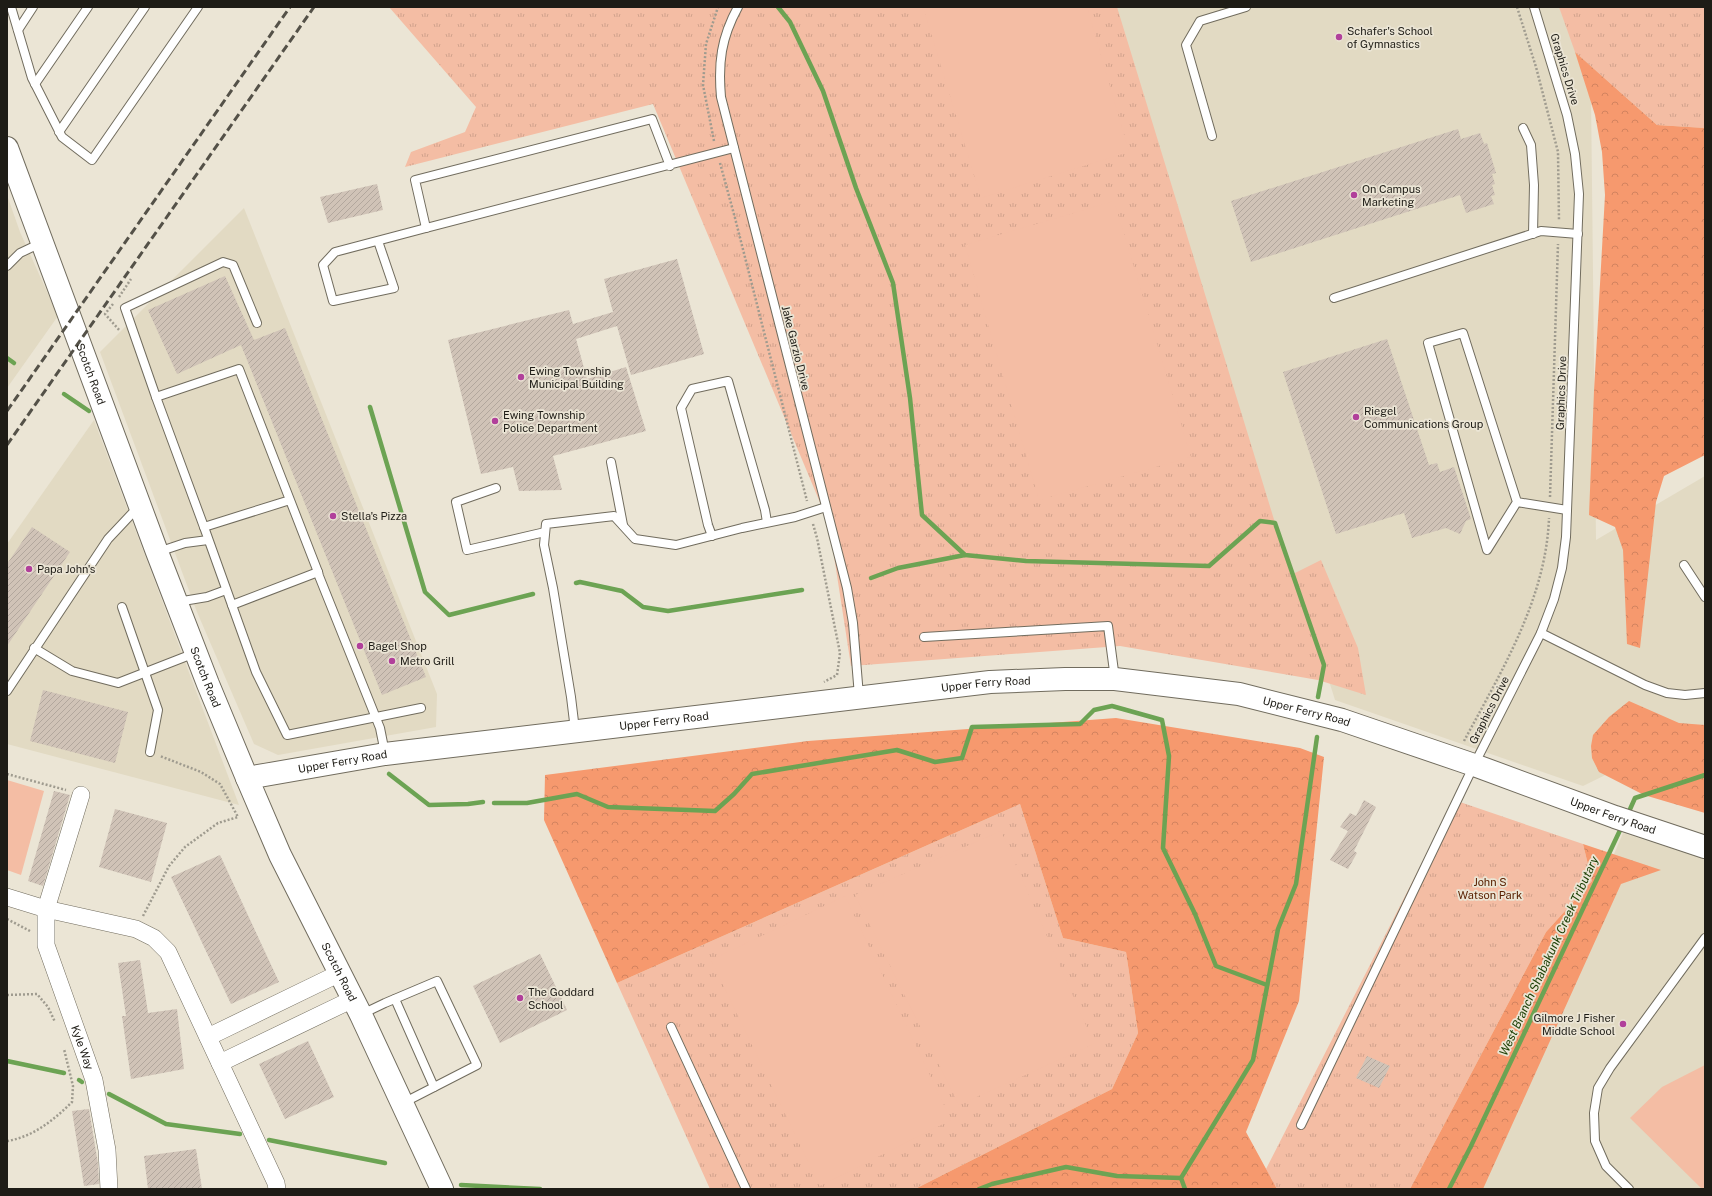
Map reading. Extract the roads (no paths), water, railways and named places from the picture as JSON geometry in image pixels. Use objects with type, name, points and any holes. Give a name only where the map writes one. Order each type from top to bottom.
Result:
[{"type":"main road","name":"Scotch Road","points":[[7,148],[41,243],[176,602],[247,778],[280,855],[357,1007],[442,1189]]},
{"type":"main road","name":"Upper Ferry Road","points":[[247,778],[385,754],[990,682],[1115,679],[1239,694],[1342,720],[1474,765],[1615,817],[1705,847]]},
{"type":"street","name":"Kyle Way","points":[[82,795],[46,909],[46,945],[94,1080],[107,1150],[109,1189]]},
{"type":"street","points":[[7,897],[46,909],[136,929],[154,938],[168,952],[276,1183],[277,1189]]},
{"type":"street","points":[[208,1037],[340,973]]},
{"type":"street","points":[[220,1063],[357,1007]]},
{"type":"lane","points":[[11,7],[35,84],[59,132],[62,137],[92,160],[198,7]]},
{"type":"lane","points":[[18,30],[34,7]]},
{"type":"lane","points":[[35,84],[88,7]]},
{"type":"lane","points":[[59,132],[145,7]]},
{"type":"lane","name":"Jake Garzio Drive","points":[[738,7],[727,28],[721,51],[719,74],[720,97],[847,588],[853,623],[859,697]]},
{"type":"lane","points":[[1212,136],[1186,45],[1200,21],[1246,7]]},
{"type":"lane","name":"Graphics Drive","points":[[1301,1125],[1474,765],[1541,633],[1554,599],[1562,568],[1566,537],[1579,194],[1575,154],[1567,115],[1534,7]]},
{"type":"lane","points":[[426,228],[415,180],[652,119],[670,166]]},
{"type":"lane","points":[[1523,128],[1531,145],[1534,185],[1533,234]]},
{"type":"lane","points":[[378,241],[394,288],[333,301],[323,265],[335,252],[670,166],[734,148]]},
{"type":"lane","points":[[1334,298],[1541,231],[1578,234]]},
{"type":"lane","points":[[7,266],[17,254],[41,243]]},
{"type":"lane","points":[[257,323],[233,265],[223,262],[125,308],[256,672],[287,735],[421,708]]},
{"type":"lane","points":[[1463,333],[1517,502],[1487,550],[1428,343],[1463,333]]},
{"type":"lane","points":[[156,397],[239,369],[376,717],[380,728],[385,754]]},
{"type":"lane","points":[[712,536],[708,525],[681,408],[692,389],[728,380],[765,510],[767,522]]},
{"type":"lane","points":[[611,462],[623,526]]},
{"type":"lane","points":[[496,488],[456,502],[467,550],[545,532]]},
{"type":"lane","points":[[204,527],[290,500]]},
{"type":"lane","points":[[1517,502],[1567,510]]},
{"type":"lane","points":[[7,691],[34,648],[108,539],[140,505]]},
{"type":"lane","points":[[575,731],[571,697],[553,588],[544,546],[546,524],[614,516],[635,539],[676,545],[767,522],[795,517],[826,507]]},
{"type":"lane","points":[[157,552],[185,543],[208,540]]},
{"type":"lane","points":[[1684,565],[1705,597]]},
{"type":"lane","points":[[232,605],[318,572]]},
{"type":"lane","points":[[176,602],[207,597],[226,590]]},
{"type":"lane","points":[[122,607],[158,710],[150,752]]},
{"type":"lane","points":[[924,637],[1108,626],[1115,679]]},
{"type":"lane","points":[[1541,633],[1645,685],[1667,693],[1685,695],[1705,693]]},
{"type":"lane","points":[[34,648],[72,671],[118,683],[196,652]]},
{"type":"lane","points":[[1629,1189],[1606,1166],[1595,1141],[1594,1113],[1598,1088],[1610,1068],[1705,938]]},
{"type":"lane","points":[[357,1007],[395,999],[437,981],[477,1065],[403,1104]]},
{"type":"lane","points":[[395,999],[434,1087]]},
{"type":"lane","points":[[671,1027],[746,1189]]},
{"type":"waterway","points":[[778,7],[790,22],[823,91],[856,188],[893,283],[910,398],[922,515],[965,555],[1026,561],[1209,566],[1260,521],[1275,523],[1324,665],[1318,697]]},
{"type":"waterway","points":[[7,358],[14,363]]},
{"type":"waterway","points":[[64,394],[89,411]]},
{"type":"waterway","points":[[370,407],[425,592],[449,615],[533,594]]},
{"type":"waterway","points":[[871,578],[898,568],[965,555]]},
{"type":"waterway","points":[[576,583],[580,582],[622,591],[643,607],[668,611],[802,590]]},
{"type":"waterway","points":[[494,803],[527,803],[577,794],[608,807],[715,811],[734,794],[752,774],[897,750],[935,762],[962,758],[972,727],[1080,724],[1094,710],[1112,706],[1162,720],[1169,756],[1163,848],[1195,914],[1216,966],[1267,985]]},
{"type":"waterway","points":[[1185,1189],[1181,1178],[1253,1060],[1278,929],[1296,884],[1317,737]]},
{"type":"waterway","points":[[389,774],[429,805],[483,802]]},
{"type":"waterway","name":"West Branch Shabakunk Creek Tributary","points":[[1627,816],[1635,798],[1705,775]]},
{"type":"waterway","name":"West Branch Shabakunk Creek Tributary","points":[[1449,1189],[1471,1146],[1622,826]]},
{"type":"waterway","points":[[7,1061],[64,1073]]},
{"type":"waterway","points":[[109,1094],[166,1124],[240,1134]]},
{"type":"waterway","points":[[269,1140],[385,1163]]},
{"type":"waterway","points":[[979,1189],[992,1184],[1066,1167],[1117,1176],[1181,1178]]},
{"type":"waterway","points":[[461,1185],[540,1189]]},
{"type":"railway","points":[[7,411],[290,7]]},
{"type":"railway","points":[[7,445],[314,7]]},
{"type":"place","name":"Schafer's School of Gymnastics","points":[[1339,37]]},
{"type":"place","name":"On Campus Marketing","points":[[1354,195]]},
{"type":"place","name":"Ewing Township Municipal Building","points":[[521,377]]},
{"type":"place","name":"Riegel Communications Group","points":[[1356,417]]},
{"type":"place","name":"Ewing Township Police Department","points":[[495,421]]},
{"type":"place","name":"Stella's Pizza","points":[[333,516]]},
{"type":"place","name":"Papa John's","points":[[29,569]]},
{"type":"place","name":"Bagel Shop","points":[[360,646]]},
{"type":"place","name":"Metro Grill","points":[[392,661]]},
{"type":"place","name":"The Goddard School","points":[[520,998]]},
{"type":"place","name":"Gilmore J Fisher Middle School","points":[[1623,1024]]},
{"type":"park label","name":"John S Watson Park","points":[[1490,888]]}]
